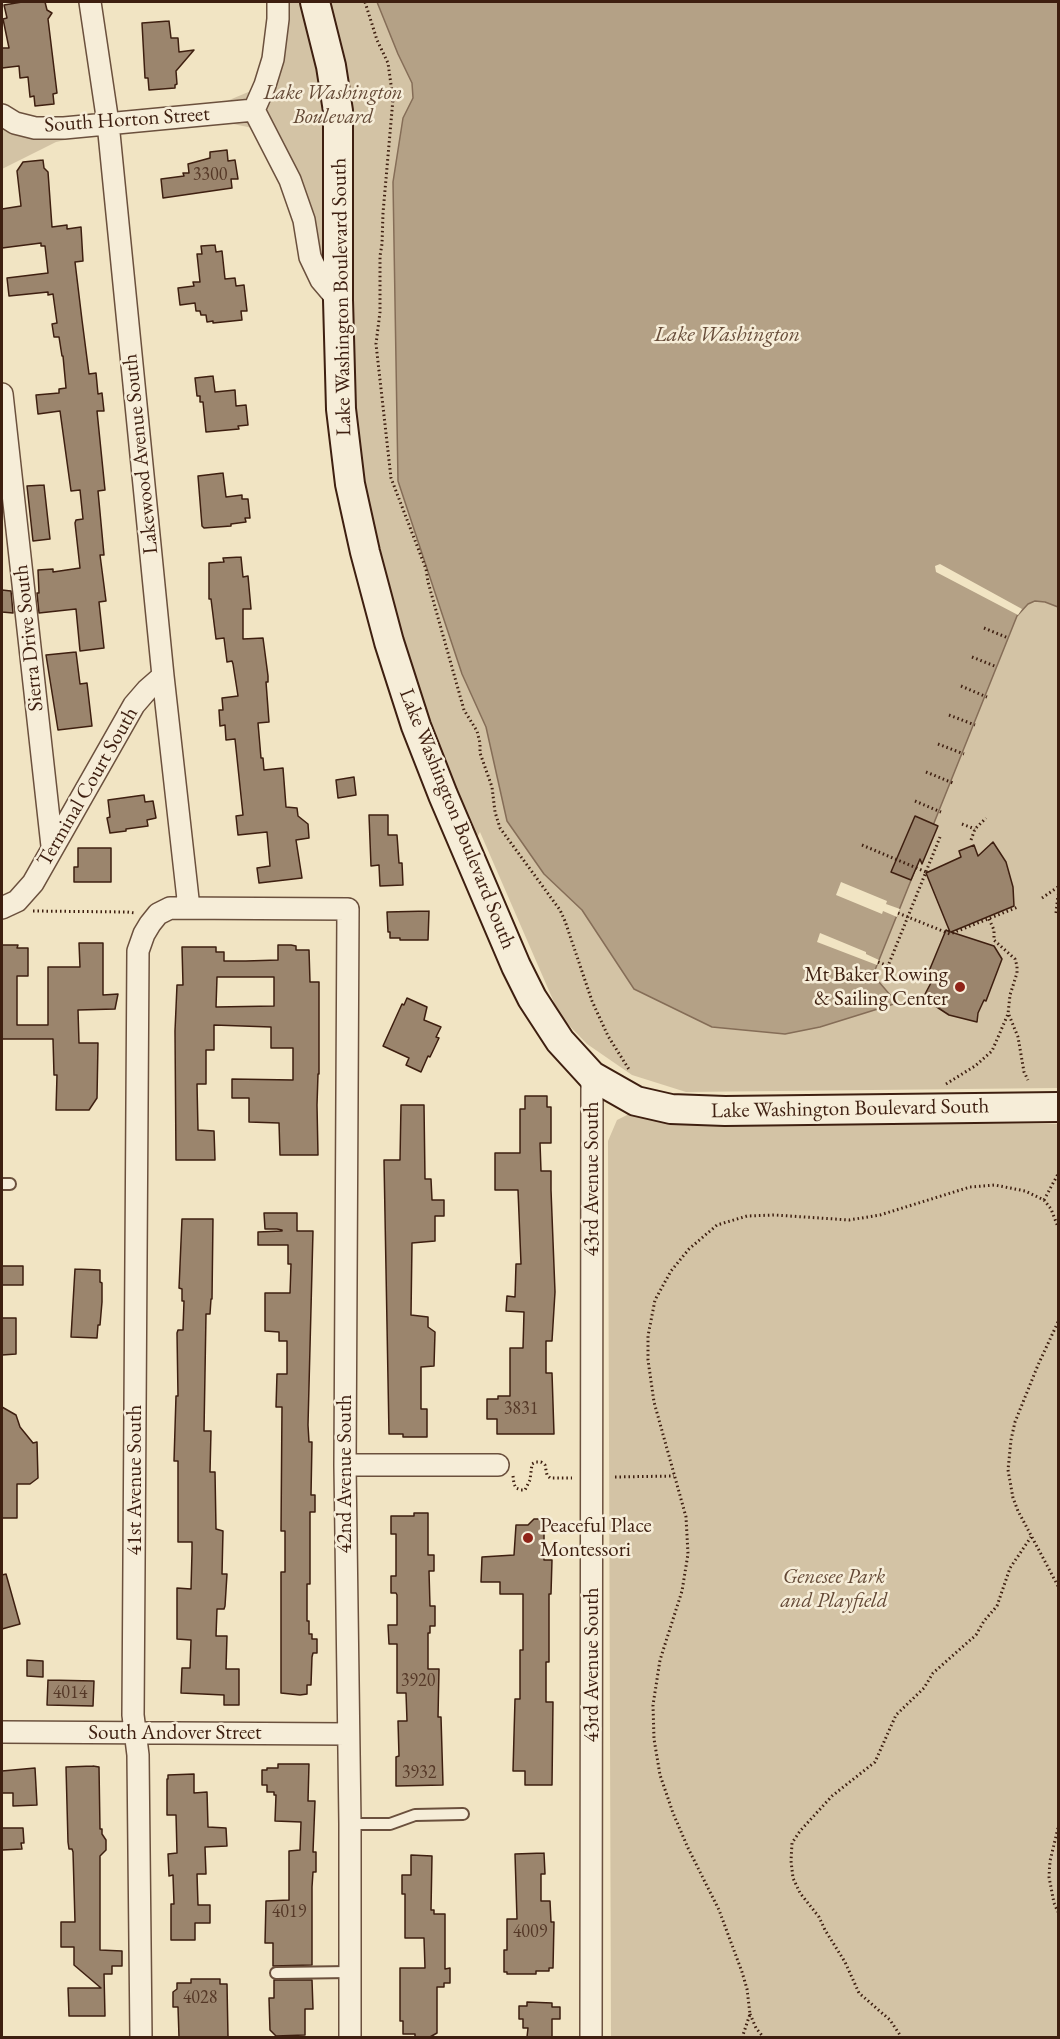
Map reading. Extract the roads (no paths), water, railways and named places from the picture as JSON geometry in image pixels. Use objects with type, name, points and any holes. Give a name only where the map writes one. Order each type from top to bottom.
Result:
[{"type":"main road","name":"Lake Washington Boulevard South","points":[[315,2],[331,66],[338,111],[338,300],[341,409],[350,484],[365,552],[389,642],[416,726],[463,844],[532,998],[560,1041],[592,1076],[636,1101],[671,1109],[737,1111],[1059,1107]]},
{"type":"street","name":"Lakewood Avenue South","points":[[90,2],[108,123],[163,676],[189,908]]},
{"type":"street","points":[[278,2],[273,59],[254,110],[290,180],[304,220],[310,257],[321,280],[338,300]]},
{"type":"street","name":"South Horton Street","points":[[2,116],[15,123],[35,128],[64,128],[254,110]]},
{"type":"street","name":"Sierra Drive South","points":[[2,394],[52,846]]},
{"type":"street","name":"Terminal Court South","points":[[17,906],[33,883],[134,705],[163,676]]},
{"type":"street","name":"41st Avenue South","points":[[141,2037],[138,1755],[133,1703],[138,951],[144,934],[158,914],[170,908],[189,908]]},
{"type":"street","name":"42nd Avenue South","points":[[189,908],[348,909],[345,1465],[350,1824],[350,2037]]},
{"type":"street","name":"43rd Avenue South","points":[[591,2037],[592,1076]]},
{"type":"street","points":[[345,1465],[506,1468]]},
{"type":"street","name":"South Andover Street","points":[[2,1732],[348,1734]]},
{"type":"lane","points":[[350,1824],[390,1824],[415,1815],[463,1814]]},
{"type":"lane","points":[[276,1973],[350,1972]]},
{"type":"water","name":"Lake Washington","points":[[377,2],[1058,2],[1058,607],[1035,601],[1028,604],[1017,616],[873,975],[897,1003],[820,1027],[785,1034],[712,1027],[634,989],[582,910],[544,874],[507,821],[486,727],[462,674],[398,481],[393,182],[403,118],[413,98],[412,83]]},
{"type":"place","name":"Mt Baker Rowing & Sailing Center","points":[[960,987]]},
{"type":"place","name":"Peaceful Place Montessori","points":[[528,1538]]},
{"type":"park label","name":"Lake Washington Boulevard","points":[[333,105]]},
{"type":"park label","name":"Genesee Park and Playfield","points":[[834,1589]]}]
